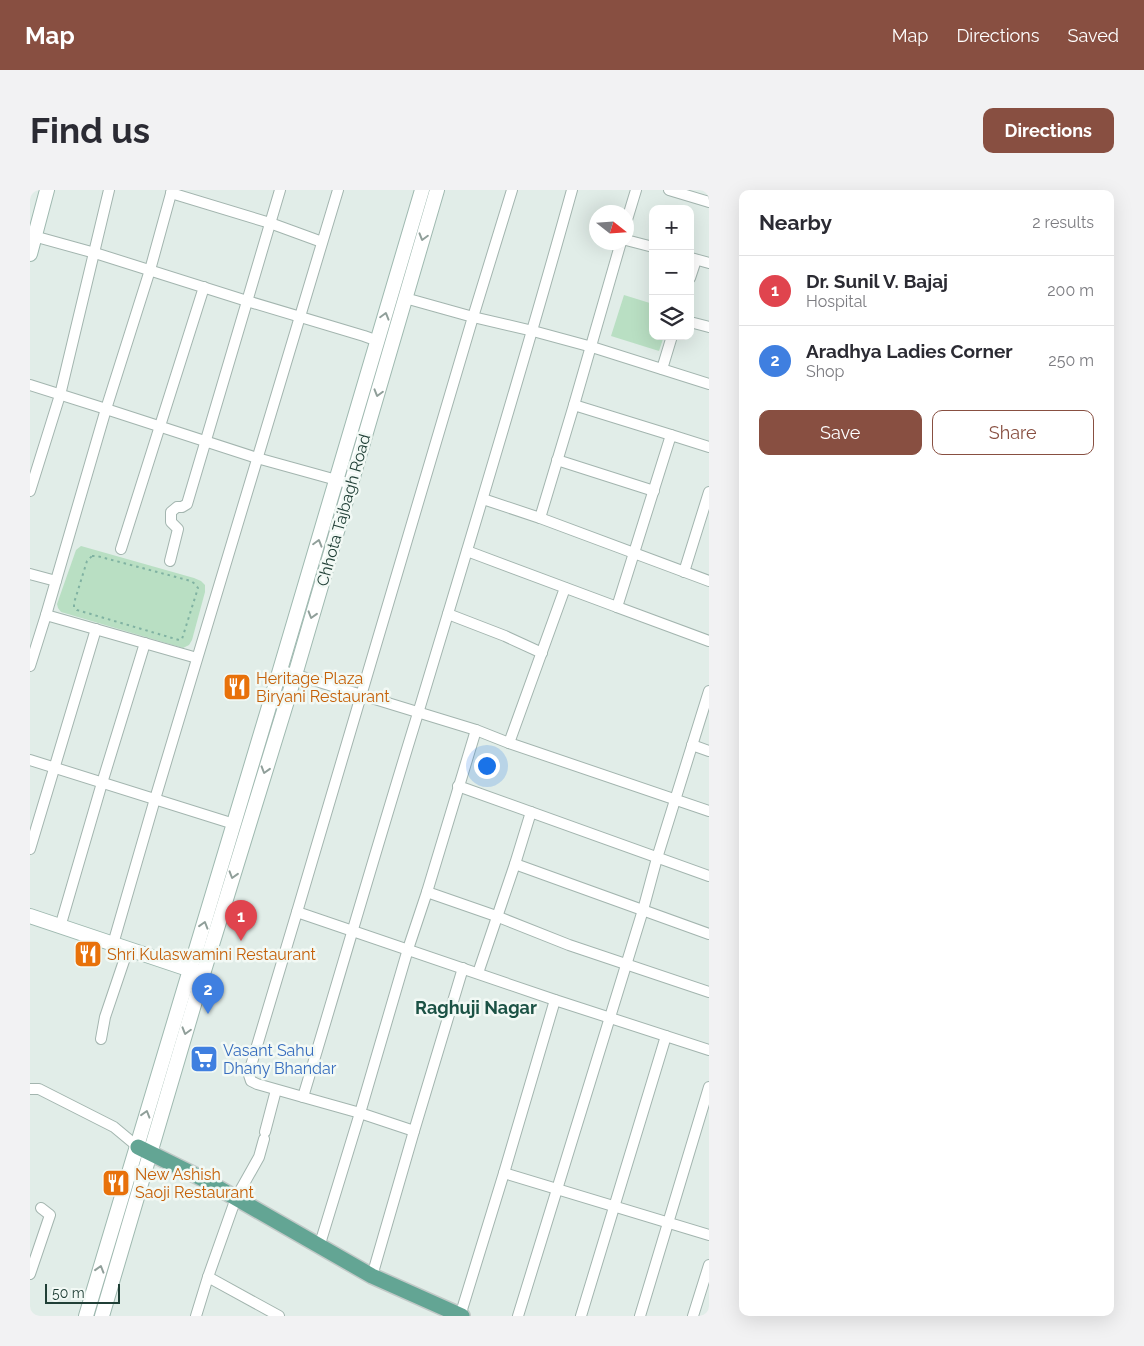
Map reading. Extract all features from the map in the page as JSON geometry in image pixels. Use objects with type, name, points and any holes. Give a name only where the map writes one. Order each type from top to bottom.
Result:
[{"type":"main road","points":[[30,254],[33,236],[47,190]]},
{"type":"main road","points":[[102,1316],[144,1150],[240,826],[280,670],[422,190]]},
{"type":"main road","name":"Chhota Tajbagh Road","points":[[240,826],[295,675],[437,190]]},
{"type":"main road","points":[[30,916],[196,972]]},
{"type":"main road","points":[[144,1150],[201,1178],[372,1276],[461,1316]]},
{"type":"main road","points":[[86,1316],[144,1150]]},
{"type":"street","points":[[30,492],[60,395],[109,190]]},
{"type":"street","points":[[170,561],[178,529],[171,522],[171,512],[176,507],[187,504],[280,190]]},
{"type":"street","points":[[113,944],[338,190]]},
{"type":"street","points":[[414,1131],[360,1113],[276,1090],[251,1081],[248,1075],[512,190]]},
{"type":"street","points":[[302,1097],[468,552],[572,190]]},
{"type":"street","points":[[631,205],[636,190]]},
{"type":"street","points":[[669,190],[709,202]]},
{"type":"street","points":[[30,666],[172,192],[322,242]]},
{"type":"street","points":[[33,236],[95,253],[378,341]]},
{"type":"street","points":[[634,242],[649,246]]},
{"type":"street","points":[[540,518],[592,347],[619,250]]},
{"type":"street","points":[[694,259],[709,263]]},
{"type":"street","points":[[121,549],[204,287]]},
{"type":"street","points":[[406,298],[592,347],[709,384]]},
{"type":"street","points":[[694,323],[709,327]]},
{"type":"street","points":[[662,370],[671,340]]},
{"type":"street","points":[[30,385],[257,458],[351,484]]},
{"type":"street","points":[[574,405],[709,447]]},
{"type":"street","points":[[617,607],[671,435]]},
{"type":"street","points":[[557,460],[654,491]]},
{"type":"street","points":[[684,572],[709,492]]},
{"type":"street","points":[[483,499],[540,518],[709,581]]},
{"type":"street","points":[[468,552],[709,641]]},
{"type":"street","points":[[30,574],[56,582]]},
{"type":"street","points":[[509,743],[565,588]]},
{"type":"street","points":[[448,614],[542,653]]},
{"type":"street","points":[[46,615],[197,658]]},
{"type":"street","points":[[30,849],[96,629]]},
{"type":"street","points":[[60,927],[145,643]]},
{"type":"street","points":[[280,670],[476,730],[509,743],[709,810]]},
{"type":"street","points":[[518,1316],[709,691]]},
{"type":"street","points":[[319,1246],[476,730]]},
{"type":"street","points":[[692,745],[709,751]]},
{"type":"street","points":[[30,760],[240,826]]},
{"type":"street","points":[[458,786],[709,876]]},
{"type":"street","points":[[478,973],[531,812]]},
{"type":"street","points":[[515,864],[709,934]]},
{"type":"street","points":[[427,892],[496,916],[569,945],[709,992]]},
{"type":"street","points":[[297,912],[555,1000],[709,1050]]},
{"type":"street","points":[[101,1039],[105,1017],[128,949]]},
{"type":"street","points":[[372,1276],[463,968]]},
{"type":"street","points":[[461,1316],[555,1000]]},
{"type":"street","points":[[581,1316],[666,1036]]},
{"type":"street","points":[[30,1081],[34,1089],[114,1127],[144,1150]]},
{"type":"street","points":[[640,1316],[709,1087]]},
{"type":"street","points":[[196,1316],[236,1198],[258,1157],[276,1090]]},
{"type":"street","points":[[504,1173],[709,1235]]},
{"type":"street","points":[[30,1274],[50,1214],[41,1208]]},
{"type":"street","points":[[693,1316],[709,1265]]},
{"type":"street","points":[[208,1277],[279,1316]]},
{"type":"path","points":[[92,556],[191,581],[198,588],[182,639],[178,640],[77,610],[74,607],[87,561],[92,556]]},
{"type":"green space","points":[[624,295],[649,303],[649,340],[663,340],[659,351],[611,336]]},
{"type":"green space","points":[[81,546],[201,581],[205,585],[205,592],[189,645],[183,648],[61,612],[57,604],[76,550]]},
{"type":"place","name":"Heritage Plaza Biryani Restaurant","points":[[237,687]]},
{"type":"place","name":"Dr. Sunil V. Bajaj","points":[[241,941]]},
{"type":"place","name":"Shri Kulaswamini Restaurant","points":[[88,954]]},
{"type":"place","name":"Aradhya Ladies Corner","points":[[208,1014]]},
{"type":"place","name":"Vasant Sahu Dhany Bhandar","points":[[204,1059]]},
{"type":"place","name":"New Ashish Saoji Restaurant","points":[[116,1183]]},
{"type":"district","name":"Raghuji Nagar","points":[[476,1008]]}]
